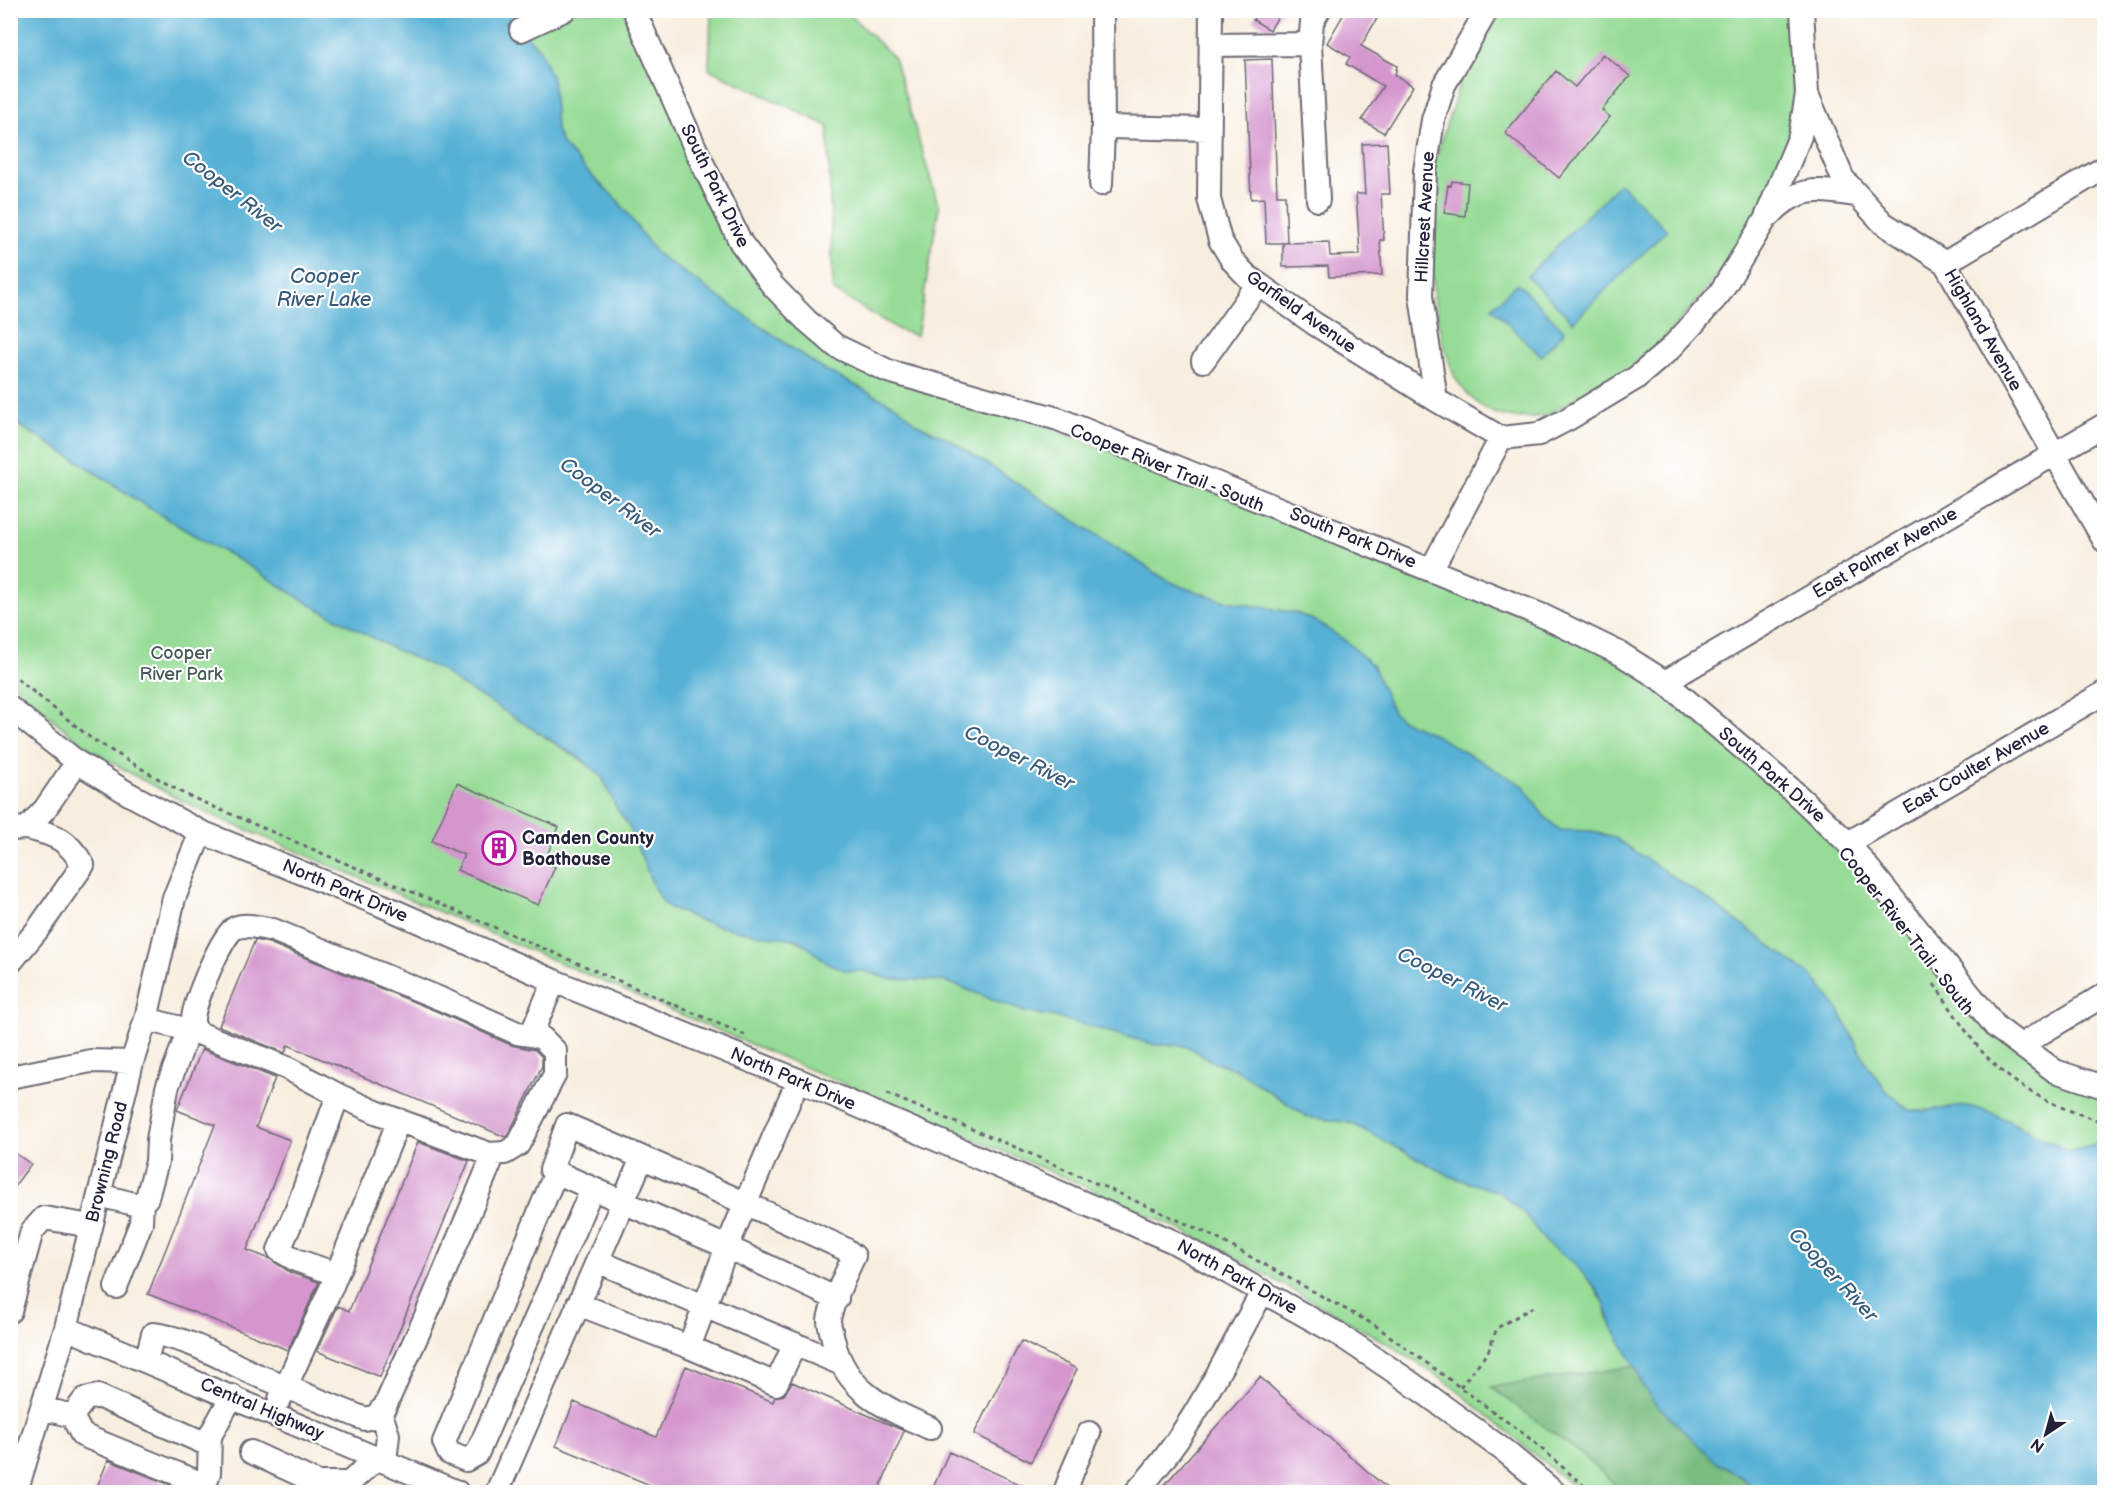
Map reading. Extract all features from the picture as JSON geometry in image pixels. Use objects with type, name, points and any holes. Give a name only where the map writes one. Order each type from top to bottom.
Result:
[{"type":"street","points":[[521,30],[564,10]]},
{"type":"street","name":"South Park Drive","points":[[634,10],[696,150],[741,243],[772,286],[836,346],[888,371],[1058,419],[1541,615],[1621,654],[1665,682],[1793,791],[1848,843],[1996,1027],[2055,1071],[2104,1087]]},
{"type":"street","points":[[1101,184],[1102,10]]},
{"type":"street","name":"Garfield Avenue","points":[[1211,10],[1209,199],[1220,240],[1232,260],[1247,276],[1315,324],[1501,438]]},
{"type":"street","points":[[1318,200],[1310,44],[1312,22],[1319,10]]},
{"type":"street","name":"Hillcrest Avenue","points":[[1436,400],[1421,296],[1425,171],[1433,120],[1444,85],[1487,10]]},
{"type":"street","name":"Highland Avenue","points":[[1803,10],[1807,94],[1843,179],[1882,223],[1945,263],[2104,540]]},
{"type":"street","points":[[1211,45],[1310,44]]},
{"type":"street","points":[[1766,220],[1800,136],[1807,94]]},
{"type":"street","points":[[1103,127],[1209,129]]},
{"type":"street","points":[[1945,263],[2104,168]]},
{"type":"street","points":[[1431,570],[1501,438],[1539,434],[1636,378],[1670,349],[1720,293],[1766,220],[1781,202],[1797,194],[1815,190],[1857,195]]},
{"type":"street","points":[[1203,361],[1258,284]]},
{"type":"street","name":"East Palmer Avenue","points":[[1665,682],[2104,425]]},
{"type":"street","name":"East Coulter Avenue","points":[[1848,843],[2104,693]]},
{"type":"street","name":"North Park Drive","points":[[10,708],[77,762],[129,794],[201,832],[798,1080],[1172,1241],[1340,1335],[1506,1452],[1554,1492]]},
{"type":"street","points":[[19,829],[45,809],[77,762]]},
{"type":"street","points":[[10,963],[38,929],[83,866],[71,846],[46,833],[19,829]]},
{"type":"street","name":"Browning Road","points":[[16,1477],[42,1408],[66,1328],[132,1062],[146,1019],[174,898],[201,832]]},
{"type":"street","points":[[99,1195],[138,1205],[147,1198],[157,1162],[158,1140],[167,1088],[193,1031],[192,1020],[214,958],[226,936],[234,928],[248,926],[273,930],[517,1033],[542,1038],[555,1051],[555,1074],[518,1145],[505,1153],[489,1154],[338,1095],[287,1068],[193,1031],[146,1019]]},
{"type":"street","points":[[531,1035],[555,981]]},
{"type":"street","points":[[2021,1045],[2104,995]]},
{"type":"street","points":[[10,1077],[91,1061],[132,1062]]},
{"type":"street","points":[[689,1347],[727,1247],[798,1080]]},
{"type":"street","points":[[336,1274],[296,1260],[279,1250],[297,1209],[338,1095]]},
{"type":"street","points":[[273,1414],[336,1274],[399,1120]]},
{"type":"street","points":[[837,1299],[727,1247],[551,1170],[567,1125],[746,1203],[845,1249],[854,1256],[829,1320],[836,1352],[848,1376],[869,1397],[930,1428]]},
{"type":"street","points":[[146,1361],[153,1334],[161,1335],[181,1340],[285,1387],[365,1419],[376,1416],[385,1406],[425,1318],[494,1154]]},
{"type":"street","points":[[497,1492],[642,1158]]},
{"type":"street","points":[[555,1172],[444,1442],[449,1453],[466,1460],[477,1454],[592,1189]]},
{"type":"street","points":[[116,1287],[141,1223],[142,1202]]},
{"type":"street","points":[[10,1311],[32,1231],[38,1224],[44,1218],[91,1226]]},
{"type":"street","points":[[597,1261],[842,1364]]},
{"type":"street","points":[[1136,1492],[1166,1458],[1194,1414],[1263,1291]]},
{"type":"street","points":[[578,1305],[689,1347],[776,1384],[795,1344]]},
{"type":"street","name":"Central Highway","points":[[66,1328],[457,1492]]},
{"type":"street","points":[[72,1416],[85,1399],[99,1396],[209,1444]]},
{"type":"street","points":[[42,1408],[72,1416],[82,1435],[203,1489],[209,1473],[210,1436],[232,1396]]},
{"type":"street","points":[[251,1452],[318,1483],[349,1483],[381,1460],[388,1435],[380,1411]]},
{"type":"street","points":[[1065,1492],[1089,1433]]},
{"type":"path","name":"Cooper River Trail - South","points":[[1928,976],[1990,1061],[2010,1077],[2056,1106],[2104,1122]]},
{"type":"path","points":[[1460,1387],[1488,1352],[1497,1328],[1533,1307]]},
{"type":"green space","points":[[511,11],[634,11],[741,243],[836,346],[965,394],[1621,654],[1793,791],[1996,1027],[2104,1087],[2104,1142],[2070,1152],[1993,1113],[1968,1106],[1920,1111],[1911,1111],[1906,1108],[1886,1090],[1868,1066],[1837,1007],[1768,944],[1704,897],[1592,831],[1560,830],[1552,825],[1532,802],[1524,786],[1402,720],[1393,712],[1371,665],[1346,641],[1315,621],[1296,613],[1225,601],[1165,579],[950,440],[917,424],[898,407],[821,368],[656,253],[619,202],[562,145],[556,130],[553,82],[540,50],[518,27]]},
{"type":"green space","points":[[711,11],[846,11],[894,58],[939,207],[917,336],[899,330],[833,290],[828,126],[709,69]]},
{"type":"green space","points":[[1499,11],[1792,11],[1803,116],[1752,228],[1700,298],[1632,369],[1545,416],[1514,418],[1497,414],[1484,408],[1468,395],[1455,378],[1443,343],[1434,298],[1430,222],[1435,160],[1465,67],[1483,32]]},
{"type":"green space","name":"Cooper River Park","points":[[10,420],[143,504],[311,605],[441,670],[593,768],[602,777],[617,809],[629,826],[655,890],[668,907],[726,928],[793,939],[807,947],[884,978],[945,981],[1025,1012],[1056,1017],[1156,1045],[1181,1045],[1191,1048],[1211,1061],[1235,1069],[1308,1117],[1351,1123],[1452,1177],[1499,1192],[1526,1215],[1547,1244],[1573,1262],[1585,1274],[1605,1304],[1608,1318],[1712,1458],[1744,1479],[1753,1492],[1580,1492],[1448,1383],[1392,1346],[1213,1245],[1103,1194],[214,816],[106,759],[50,717],[11,682]]},
{"type":"green space","points":[[1635,1366],[1643,1387],[1671,1418],[1717,1463],[1744,1479],[1753,1492],[1623,1492],[1584,1456],[1491,1387]]},
{"type":"water","name":"Cooper River Lake","points":[[10,11],[511,11],[518,27],[540,50],[553,82],[556,130],[562,144],[619,202],[656,253],[821,368],[898,407],[917,424],[950,440],[1165,579],[1225,601],[1296,613],[1315,621],[1346,641],[1372,665],[1393,712],[1402,720],[1435,735],[1524,786],[1543,815],[1560,830],[1592,831],[1615,838],[1704,897],[1814,978],[1837,1007],[1868,1066],[1886,1090],[1906,1108],[1911,1111],[1920,1111],[1968,1106],[1993,1113],[2070,1152],[2104,1142],[2104,1492],[1753,1492],[1744,1479],[1717,1463],[1654,1402],[1643,1387],[1635,1366],[1612,1327],[1605,1304],[1597,1290],[1573,1262],[1547,1244],[1526,1215],[1499,1192],[1452,1177],[1351,1123],[1308,1117],[1235,1069],[1211,1061],[1191,1048],[1181,1045],[1156,1045],[1056,1017],[1025,1012],[945,981],[890,979],[865,971],[846,971],[826,962],[801,941],[793,938],[735,930],[701,921],[668,907],[655,890],[629,826],[617,809],[602,777],[582,759],[441,670],[392,648],[311,605],[143,504],[11,420]]},
{"type":"water","points":[[1620,183],[1667,230],[1573,322],[1527,276]]},
{"type":"water","points":[[1517,283],[1565,331],[1541,356],[1492,308]]},
{"type":"building","points":[[1259,10],[1282,10],[1270,30],[1253,20]]},
{"type":"building","points":[[1346,10],[1382,10],[1361,46],[1397,66],[1395,75],[1413,86],[1384,133],[1362,120],[1383,86],[1346,64],[1350,57],[1327,43]]},
{"type":"building","points":[[1603,54],[1630,76],[1602,110],[1610,117],[1559,178],[1505,133],[1556,71],[1575,87]]},
{"type":"building","points":[[1272,59],[1277,195],[1285,195],[1287,243],[1266,243],[1264,198],[1251,199],[1245,60]]},
{"type":"building","points":[[1387,143],[1390,194],[1381,194],[1384,240],[1380,240],[1382,275],[1329,277],[1328,266],[1283,267],[1283,243],[1329,242],[1330,256],[1360,255],[1356,194],[1365,194],[1362,144]]},
{"type":"building","points":[[1452,181],[1468,183],[1465,216],[1444,213],[1448,185],[1451,186]]},
{"type":"building","name":"Camden County Boathouse","points":[[457,783],[559,827],[544,862],[555,867],[538,905],[457,870],[464,855],[432,841]]},
{"type":"building","points":[[255,940],[269,943],[436,1011],[511,1045],[535,1050],[542,1057],[542,1066],[508,1135],[505,1137],[288,1045],[285,1053],[219,1026]]},
{"type":"building","points":[[202,1049],[275,1078],[256,1127],[290,1140],[247,1250],[270,1259],[291,1273],[319,1282],[288,1350],[148,1294],[215,1125],[177,1110]]},
{"type":"building","points":[[418,1142],[469,1161],[380,1377],[317,1351],[338,1306],[349,1311]]},
{"type":"building","points":[[10,1150],[31,1164],[10,1192]]},
{"type":"building","points":[[1021,1341],[1077,1369],[1031,1462],[974,1434]]},
{"type":"building","points":[[686,1366],[773,1402],[775,1397],[784,1395],[792,1382],[904,1431],[878,1492],[667,1492],[556,1446],[574,1402],[656,1437]]},
{"type":"building","points":[[1260,1377],[1391,1492],[1158,1492]]},
{"type":"building","points":[[949,1452],[1037,1492],[931,1492]]},
{"type":"building","points":[[108,1460],[188,1492],[95,1492]]},
{"type":"place","name":"Camden County Boathouse","points":[[499,848]]},
{"type":"water label","name":"Cooper River","points":[[232,192]]},
{"type":"water label","name":"Cooper River","points":[[610,498]]},
{"type":"water label","name":"Cooper River","points":[[1019,758]]},
{"type":"water label","name":"Cooper River","points":[[1452,980]]},
{"type":"water label","name":"Cooper River","points":[[1833,1275]]}]
